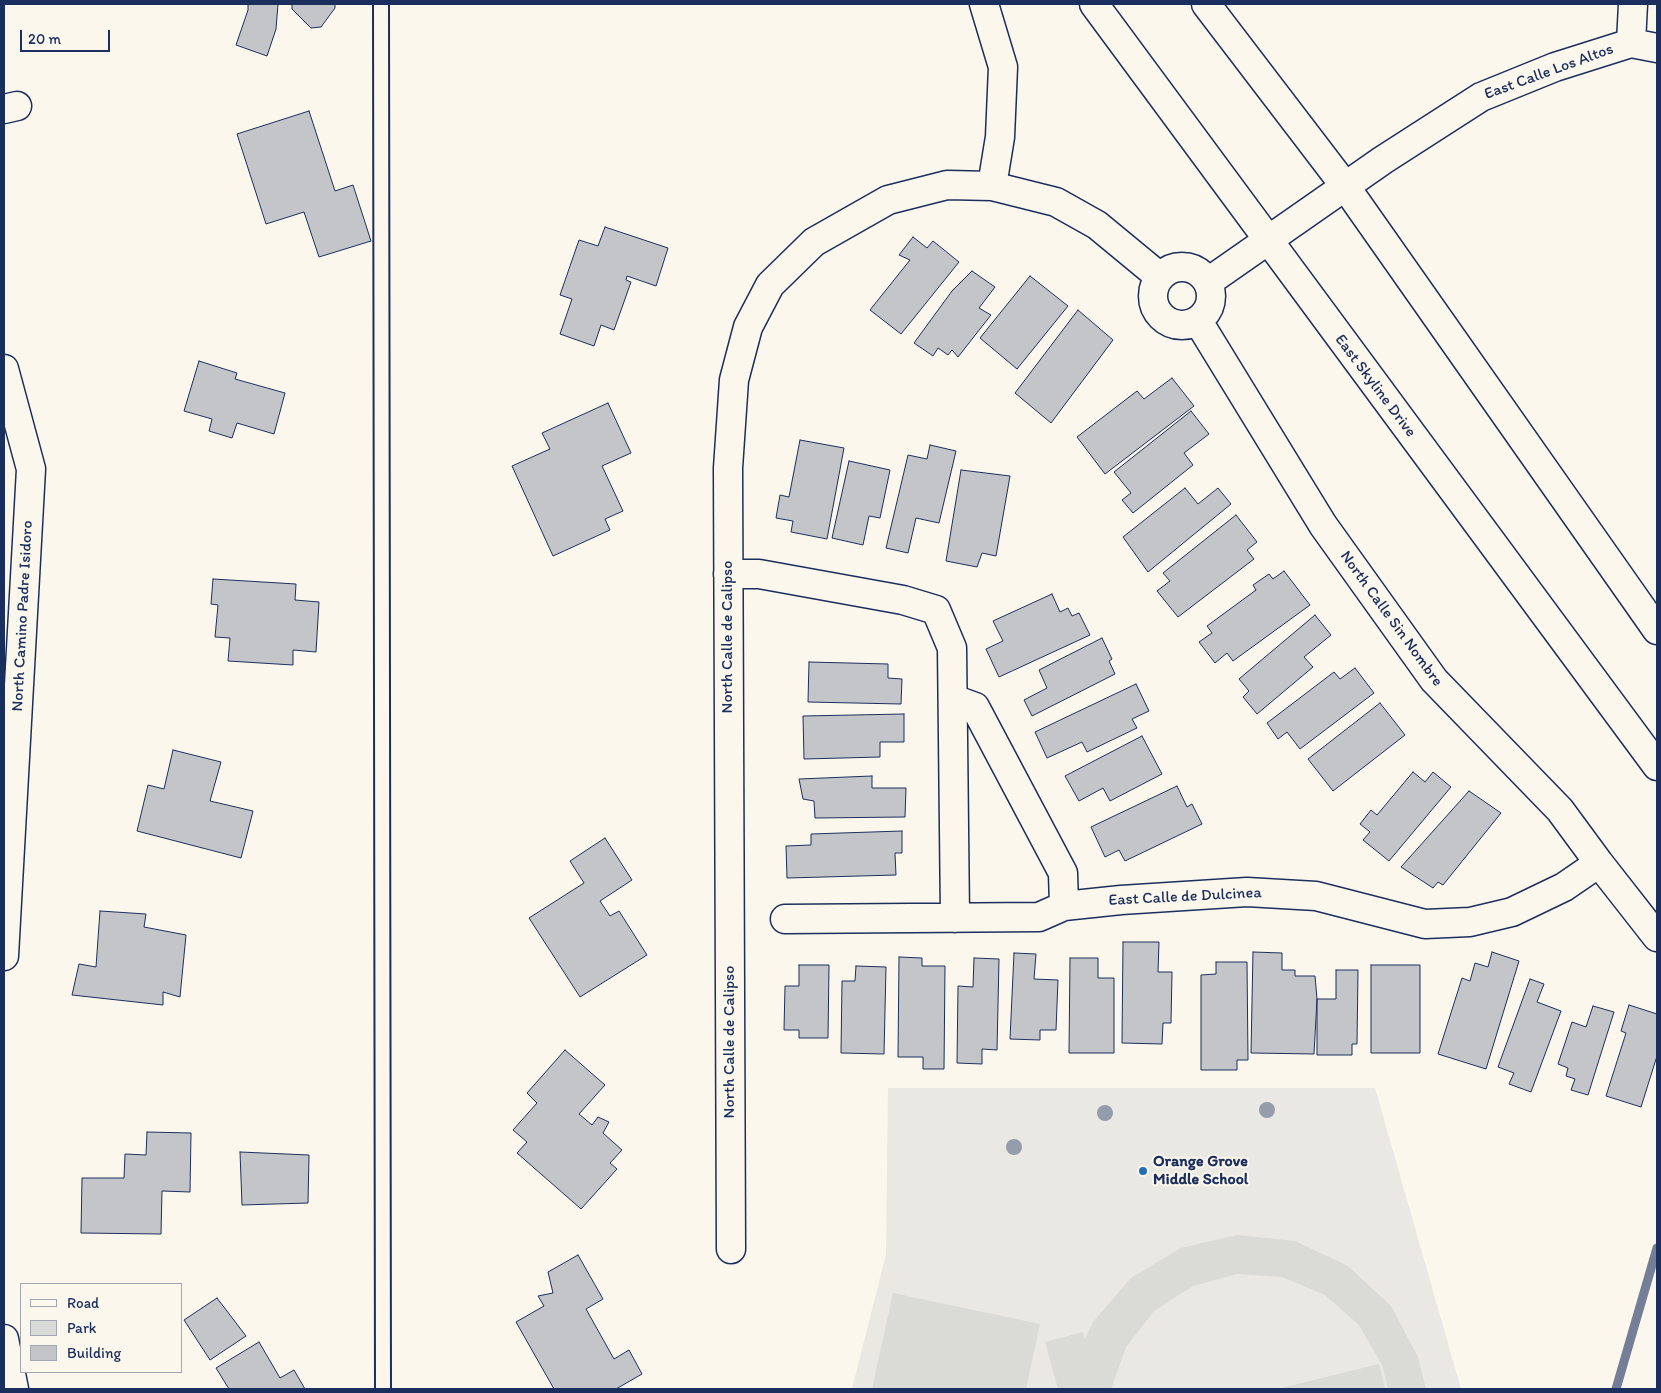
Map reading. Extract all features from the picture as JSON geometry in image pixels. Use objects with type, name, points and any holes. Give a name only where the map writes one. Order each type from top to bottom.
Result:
[{"type":"street","points":[[984,4],[1003,67],[1000,137],[992,186],[1056,202],[1097,225],[1160,277]]},
{"type":"street","name":"East Skyline Drive","points":[[1094,4],[1657,766]]},
{"type":"street","points":[[1206,4],[1345,186],[1657,630]]},
{"type":"street","points":[[1630,43],[1633,4]]},
{"type":"street","name":"East Calle Los Altos","points":[[1208,282],[1345,186],[1481,96],[1555,67],[1630,43],[1657,48]]},
{"type":"street","name":"North Calle de Calipso","points":[[731,1249],[728,468],[734,380],[748,327],[770,285],[814,242],[888,200],[946,185],[992,186]]},
{"type":"street","points":[[1185,267],[1195,270],[1208,282],[1212,300],[1204,316],[1198,321],[1180,326],[1163,319],[1157,312],[1153,294],[1155,285],[1167,271],[1185,267]]},
{"type":"street","name":"North Calle Sin Nombre","points":[[1198,321],[1323,525],[1434,680],[1560,810],[1657,937]]},
{"type":"street","name":"North Camino Padre Isidoro","points":[[4,369],[30,469],[10,734],[4,956]]},
{"type":"street","points":[[728,574],[759,574],[903,600],[936,610],[952,648],[955,918]]},
{"type":"street","points":[[953,699],[974,707],[1063,873],[1064,906]]},
{"type":"street","name":"East Calle de Dulcinea","points":[[784,919],[1039,917],[1064,906],[1121,900],[1247,892],[1316,896],[1425,924],[1470,922],[1512,912],[1564,887],[1599,863]]},
{"type":"street","points":[[4,1339],[14,1389]]},
{"type":"lane","points":[[381,4],[383,1389]]},
{"type":"shaded area","name":"Orange Grove Middle School","points":[[888,1088],[1375,1088],[1461,1389],[852,1389],[886,1254]]},
{"type":"green space","points":[[1237,1235],[1295,1241],[1348,1266],[1391,1306],[1418,1357],[1426,1389],[1388,1389],[1382,1365],[1359,1325],[1325,1295],[1282,1277],[1237,1274],[1193,1286],[1154,1311],[1126,1347],[1111,1389],[1058,1389],[1045,1342],[1083,1332],[1085,1339],[1093,1322],[1131,1278],[1181,1248]]},
{"type":"green space","points":[[893,1293],[1040,1324],[1026,1389],[872,1389]]},
{"type":"green space","points":[[1379,1364],[1385,1389],[1277,1389]]},
{"type":"building","points":[[248,4],[278,4],[276,29],[267,56],[236,45],[248,10]]},
{"type":"building","points":[[292,4],[335,4],[335,8],[321,27],[311,28],[292,9]]},
{"type":"building","points":[[309,111],[335,191],[353,185],[371,241],[319,257],[304,212],[266,224],[237,134]]},
{"type":"building","points":[[605,227],[668,248],[656,286],[627,276],[626,280],[631,282],[614,330],[601,325],[594,346],[560,334],[572,299],[560,295],[579,240],[598,246]]},
{"type":"building","points":[[913,237],[927,248],[933,241],[959,262],[901,334],[870,310],[910,260],[899,255]]},
{"type":"building","points":[[972,271],[995,287],[979,308],[991,315],[958,357],[952,350],[948,355],[938,348],[933,356],[914,343],[952,291]]},
{"type":"building","points":[[1030,276],[1068,306],[1017,369],[980,338]]},
{"type":"building","points":[[1078,310],[1113,340],[1051,423],[1015,393]]},
{"type":"building","points":[[199,361],[237,373],[235,379],[285,393],[274,434],[237,423],[232,438],[209,431],[212,419],[184,411]]},
{"type":"building","points":[[1172,378],[1194,406],[1105,474],[1077,437],[1137,391],[1144,399]]},
{"type":"building","points":[[608,403],[631,453],[602,466],[623,511],[605,519],[610,530],[553,556],[512,466],[550,449],[542,433]]},
{"type":"building","points":[[1191,411],[1209,434],[1184,453],[1193,465],[1133,513],[1122,500],[1131,493],[1114,472]]},
{"type":"building","points":[[800,440],[844,448],[827,539],[791,532],[793,521],[776,518],[780,495],[789,497]]},
{"type":"building","points":[[930,445],[956,451],[939,523],[916,518],[908,553],[886,548],[908,455],[927,459]]},
{"type":"building","points":[[849,461],[890,470],[880,518],[869,516],[863,545],[832,538]]},
{"type":"building","points":[[961,470],[1010,476],[996,556],[982,553],[977,567],[946,561]]},
{"type":"building","points":[[1185,488],[1198,504],[1218,488],[1231,504],[1148,572],[1123,537]]},
{"type":"building","points":[[1236,515],[1257,542],[1247,550],[1254,559],[1178,617],[1157,591],[1170,581],[1163,573]]},
{"type":"building","points":[[1284,571],[1310,605],[1233,661],[1227,653],[1215,663],[1199,642],[1212,633],[1207,626],[1256,590],[1253,585],[1269,574],[1273,579]]},
{"type":"building","points":[[213,579],[296,584],[295,600],[319,602],[316,652],[293,650],[293,665],[228,661],[230,638],[215,637],[218,605],[211,604]]},
{"type":"building","points":[[1052,594],[1060,612],[1068,608],[1072,616],[1079,613],[1090,635],[999,677],[986,649],[1003,641],[993,621]]},
{"type":"building","points":[[1315,615],[1331,635],[1304,657],[1313,667],[1257,714],[1243,697],[1249,691],[1239,679]]},
{"type":"building","points":[[1102,638],[1112,659],[1109,661],[1115,674],[1032,716],[1024,700],[1047,688],[1039,670]]},
{"type":"building","points":[[809,662],[888,664],[888,678],[902,679],[901,704],[808,702]]},
{"type":"building","points":[[1355,668],[1374,693],[1300,749],[1287,732],[1278,739],[1267,723],[1334,672],[1340,679]]},
{"type":"building","points":[[1136,684],[1149,711],[1132,719],[1137,728],[1087,752],[1082,742],[1047,758],[1035,732]]},
{"type":"building","points":[[1380,703],[1405,735],[1333,791],[1308,759]]},
{"type":"building","points":[[904,714],[904,742],[880,742],[880,757],[804,759],[803,716]]},
{"type":"building","points":[[1142,736],[1162,774],[1110,801],[1103,788],[1079,801],[1065,776]]},
{"type":"building","points":[[173,750],[221,762],[210,801],[253,811],[241,858],[137,831],[148,785],[164,789]]},
{"type":"building","points":[[1413,772],[1425,782],[1433,772],[1451,787],[1389,861],[1363,840],[1370,832],[1360,824],[1371,810],[1377,815]]},
{"type":"building","points":[[872,776],[872,788],[906,788],[905,817],[815,818],[814,801],[803,799],[799,779]]},
{"type":"building","points":[[1177,786],[1187,807],[1192,804],[1202,824],[1125,861],[1119,850],[1105,857],[1091,827]]},
{"type":"building","points":[[1469,791],[1501,813],[1443,885],[1438,882],[1433,888],[1401,867]]},
{"type":"building","points":[[902,831],[902,853],[895,853],[896,875],[787,878],[786,846],[811,845],[811,834]]},
{"type":"building","points":[[605,838],[632,880],[600,901],[610,916],[619,911],[647,955],[580,997],[529,918],[584,883],[570,861]]},
{"type":"building","points":[[100,911],[146,914],[144,927],[186,935],[180,997],[163,992],[163,1005],[72,995],[79,964],[96,967]]},
{"type":"building","points":[[1123,942],[1159,942],[1158,972],[1172,972],[1171,1023],[1163,1023],[1162,1044],[1122,1043]]},
{"type":"building","points":[[1253,952],[1282,953],[1282,970],[1295,970],[1295,976],[1315,976],[1317,999],[1314,1054],[1251,1053]]},
{"type":"building","points":[[1492,952],[1519,961],[1486,1069],[1438,1054],[1462,978],[1470,981],[1475,963],[1488,967]]},
{"type":"building","points":[[1014,953],[1036,954],[1034,979],[1058,980],[1056,1030],[1040,1030],[1040,1040],[1010,1039]]},
{"type":"building","points":[[899,957],[922,958],[922,966],[945,966],[944,1069],[923,1069],[923,1057],[898,1057]]},
{"type":"building","points":[[974,958],[999,959],[997,1050],[982,1049],[982,1064],[957,1063],[958,986],[973,987]]},
{"type":"building","points":[[1070,958],[1098,958],[1098,978],[1114,978],[1114,1053],[1069,1053]]},
{"type":"building","points":[[1216,962],[1247,962],[1248,1060],[1237,1060],[1237,1070],[1201,1070],[1201,975],[1216,974]]},
{"type":"building","points":[[799,965],[829,965],[828,1038],[799,1038],[799,1030],[784,1030],[785,986],[799,986]]},
{"type":"building","points":[[1371,965],[1420,965],[1420,1053],[1371,1053]]},
{"type":"building","points":[[856,966],[886,967],[884,1054],[841,1053],[842,981],[855,981]]},
{"type":"building","points":[[1336,970],[1358,970],[1357,1044],[1352,1044],[1352,1055],[1317,1055],[1317,999],[1336,999]]},
{"type":"building","points":[[1530,979],[1544,984],[1537,1002],[1561,1011],[1531,1092],[1509,1084],[1514,1073],[1498,1067]]},
{"type":"building","points":[[1629,1005],[1657,1014],[1657,1056],[1641,1107],[1606,1096],[1626,1033],[1621,1031]]},
{"type":"building","points":[[1593,1006],[1614,1012],[1588,1095],[1571,1090],[1575,1079],[1566,1076],[1568,1068],[1558,1064],[1572,1022],[1586,1027]]},
{"type":"building","points":[[565,1050],[605,1085],[579,1114],[592,1125],[598,1117],[609,1122],[603,1133],[622,1150],[610,1163],[617,1169],[581,1209],[517,1153],[527,1142],[513,1130],[537,1103],[527,1093]]},
{"type":"building","points":[[147,1132],[191,1133],[190,1192],[162,1191],[161,1234],[81,1233],[82,1178],[124,1178],[125,1154],[146,1155]]},
{"type":"building","points":[[240,1152],[309,1155],[308,1203],[242,1205]]},
{"type":"building","points":[[578,1255],[603,1299],[586,1309],[614,1359],[629,1350],[642,1374],[616,1389],[554,1389],[516,1322],[544,1306],[538,1296],[553,1293],[548,1272]]},
{"type":"building","points":[[217,1298],[246,1336],[210,1360],[184,1320]]},
{"type":"building","points":[[259,1342],[280,1378],[294,1370],[305,1389],[229,1389],[216,1368]]},
{"type":"waterway","points":[[1616,1389],[1657,1248]]},
{"type":"place","name":"Orange Grove Middle School","points":[[1143,1171]]}]
